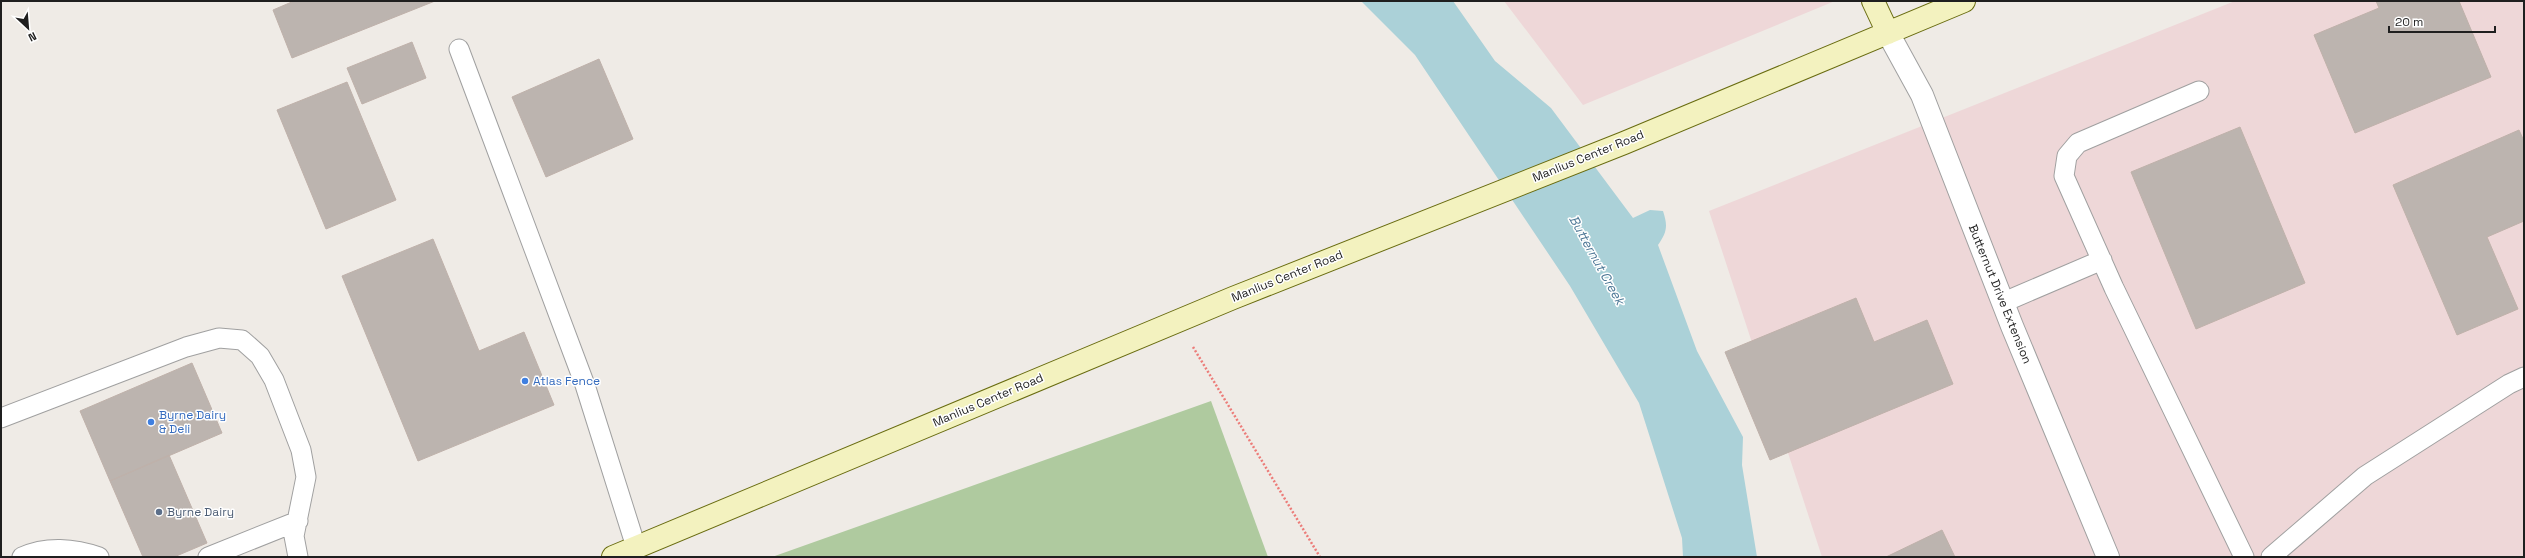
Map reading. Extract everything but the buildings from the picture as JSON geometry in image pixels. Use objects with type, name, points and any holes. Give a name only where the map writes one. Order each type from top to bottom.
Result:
[{"type":"main road","points":[[1873,1],[1888,33]]},
{"type":"main road","name":"Manlius Center Road","points":[[613,557],[1177,321],[1624,143],[1964,1]]},
{"type":"street","name":"Butternut Drive Extension","points":[[1888,33],[1922,95],[2004,302],[2108,557]]},
{"type":"lane","points":[[459,49],[585,385],[636,547]]},
{"type":"lane","points":[[2199,91],[2078,143],[2067,156],[2064,176],[2102,260],[2244,557]]},
{"type":"lane","points":[[2004,302],[2102,260]]},
{"type":"lane","points":[[1,418],[186,347],[219,338],[242,340],[260,356],[274,380],[301,450],[306,477],[294,536],[298,557]]},
{"type":"lane","points":[[2271,557],[2365,476],[2509,384],[2524,377]]},
{"type":"lane","points":[[208,557],[298,521]]},
{"type":"lane","points":[[22,557],[34,552],[59,548],[100,557]]},
{"type":"path","points":[[1177,321],[1320,557]]},
{"type":"shaded area","points":[[1504,1],[1835,1],[1583,105]]},
{"type":"shaded area","points":[[2235,1],[2524,1],[2524,557],[1822,557],[1709,211]]},
{"type":"green space","points":[[1211,401],[1268,557],[772,557]]},
{"type":"water","name":"Butternut Creek","points":[[1361,1],[1453,1],[1495,61],[1551,108],[1633,218],[1650,210],[1663,211],[1666,221],[1666,229],[1658,245],[1697,351],[1743,437],[1742,465],[1757,557],[1683,557],[1682,538],[1639,403],[1570,286],[1415,55]]},
{"type":"place","name":"Atlas Fence","points":[[525,381]]},
{"type":"place","name":"Byrne Dairy & Deli","points":[[151,422]]},
{"type":"place","name":"Byrne Dairy","points":[[159,512]]}]
